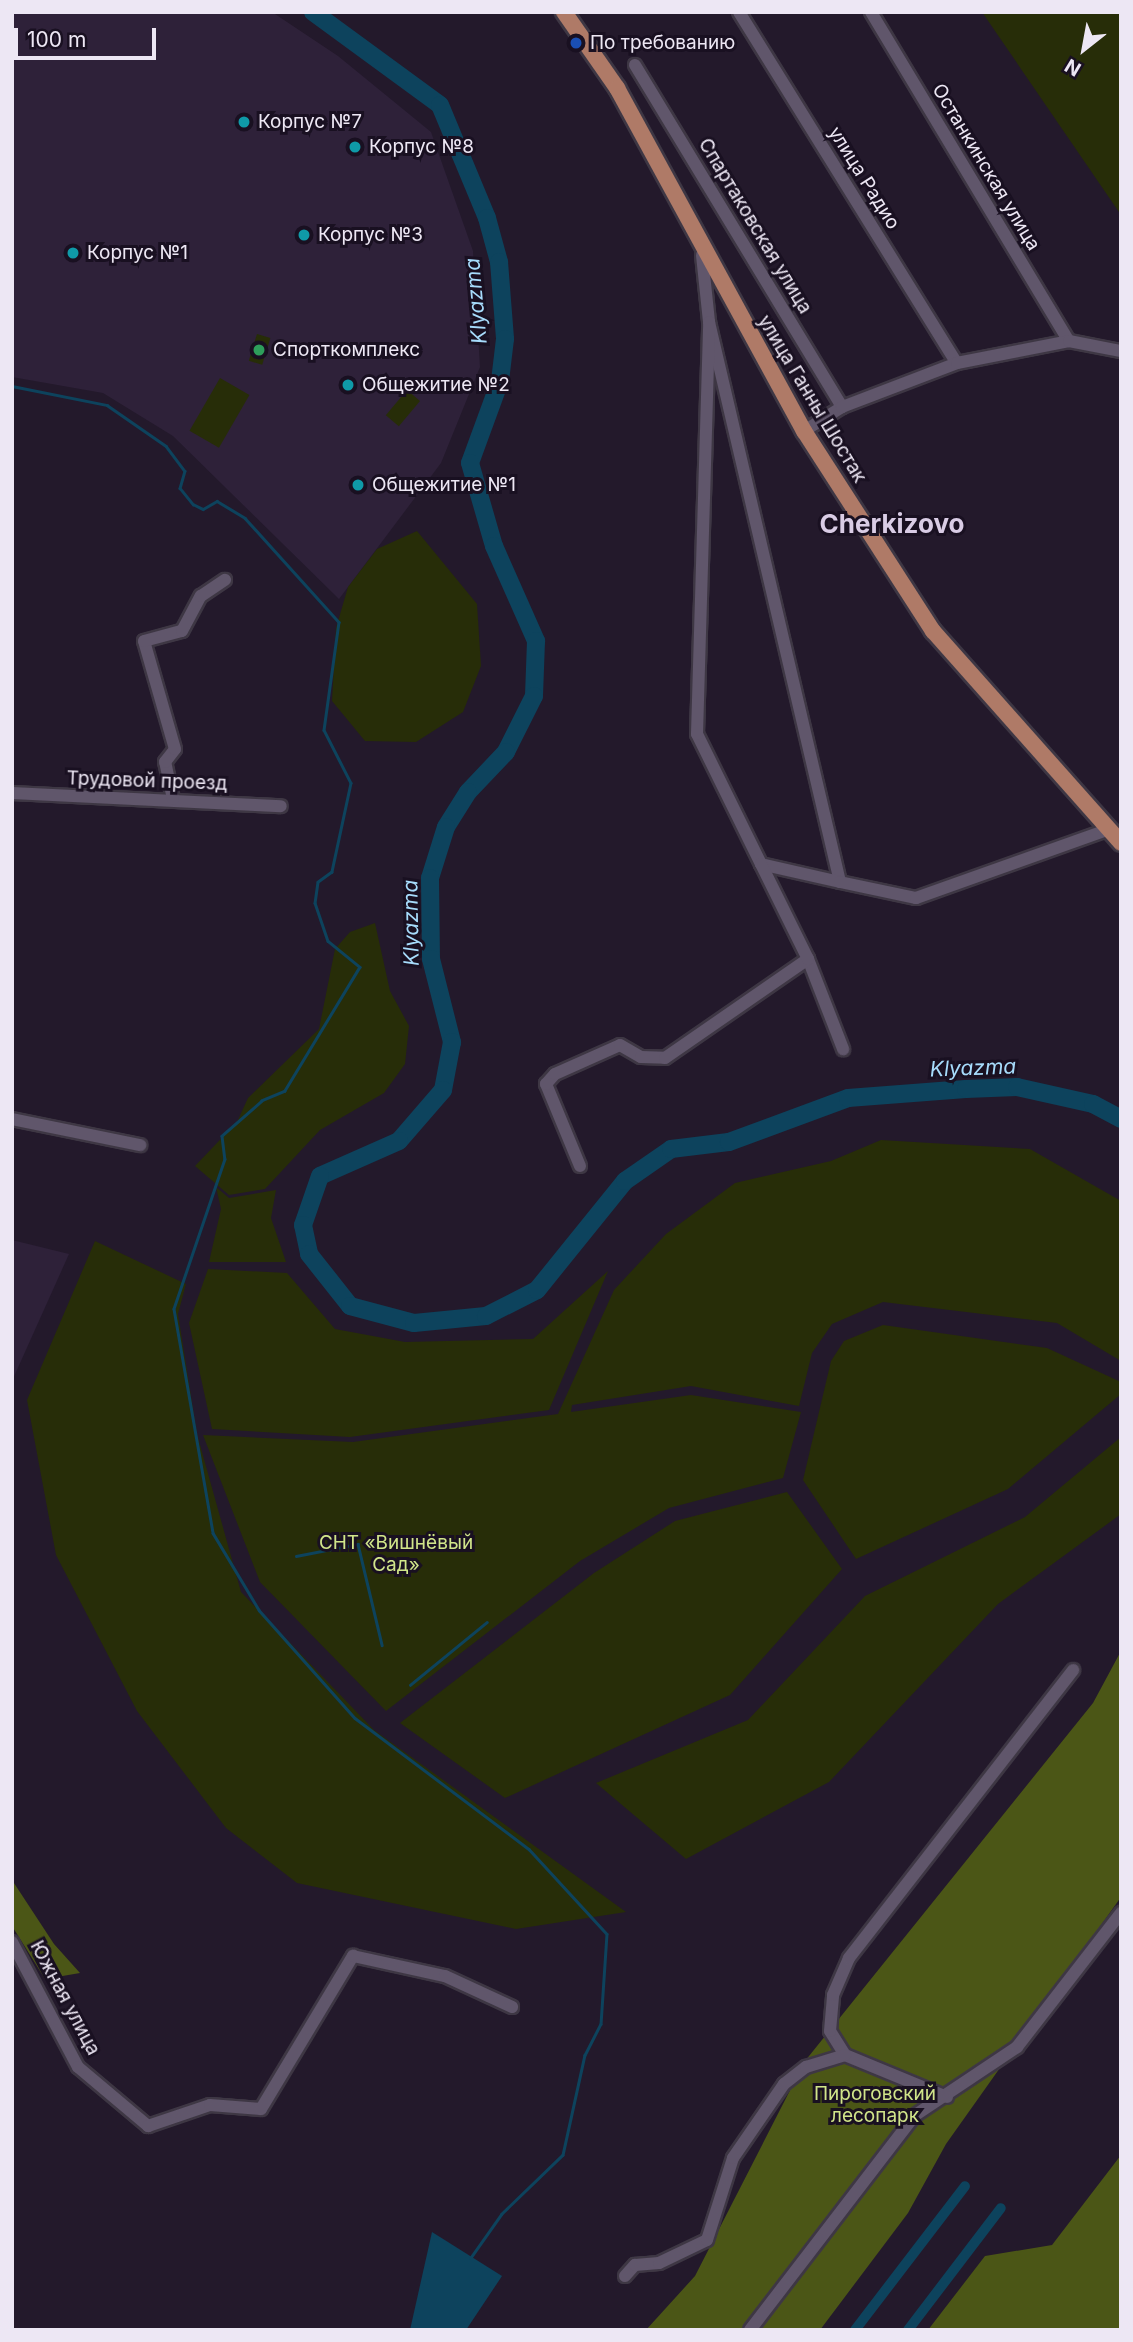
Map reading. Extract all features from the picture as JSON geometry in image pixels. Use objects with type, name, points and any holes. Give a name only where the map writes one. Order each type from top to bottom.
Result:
[{"type":"main road","name":"улица Ганны Шостак","points":[[564,12],[617,88],[702,255],[804,431],[933,631],[1121,843]]},
{"type":"street","name":"улица Радио","points":[[738,12],[957,363]]},
{"type":"street","name":"Останкинская улица","points":[[871,12],[1069,341]]},
{"type":"street","name":"Спартаковская улица","points":[[635,65],[842,407]]},
{"type":"street","points":[[702,255],[709,322],[840,882]]},
{"type":"street","points":[[709,322],[697,734],[807,959],[843,1049]]},
{"type":"street","points":[[804,431],[842,407],[957,363],[1069,341],[1121,351]]},
{"type":"street","points":[[173,799],[165,762],[175,750],[144,641],[182,631],[201,596],[225,580]]},
{"type":"street","name":"Трудовой проезд","points":[[12,793],[281,806]]},
{"type":"street","points":[[761,864],[916,898],[1110,829]]},
{"type":"street","points":[[580,1166],[546,1084],[555,1074],[620,1045],[641,1057],[665,1058],[807,959]]},
{"type":"street","points":[[12,1119],[140,1145]]},
{"type":"street","points":[[947,2097],[845,2055],[830,2031],[833,1994],[849,1958],[1073,1670]]},
{"type":"street","points":[[750,2330],[914,2116],[947,2097],[1042,2022],[1121,1913]]},
{"type":"street","name":"Южная улица","points":[[12,1942],[78,2067],[148,2126],[210,2105],[261,2109],[353,1956],[445,1976],[512,2007]]},
{"type":"street","points":[[625,2276],[635,2265],[659,2263],[706,2240],[733,2158],[784,2084],[806,2067],[845,2055]]},
{"type":"shaded area","points":[[12,12],[272,12],[338,56],[431,132],[473,251],[480,367],[441,463],[339,599],[173,436],[103,393],[12,377]]},
{"type":"shaded area","points":[[12,1240],[69,1254],[12,1381]]},
{"type":"green space","points":[[982,12],[1121,12],[1121,215]]},
{"type":"green space","name":"Спорткомплекс","points":[[257,334],[270,338],[262,365],[249,361]]},
{"type":"green space","points":[[220,378],[249,395],[219,448],[190,431]]},
{"type":"green space","points":[[407,390],[420,401],[399,426],[386,415]]},
{"type":"green space","points":[[417,531],[477,604],[481,666],[463,712],[416,742],[365,741],[332,701],[336,628],[348,587],[377,549]]},
{"type":"green space","points":[[375,923],[390,991],[409,1026],[405,1064],[384,1093],[320,1130],[265,1189],[229,1195],[195,1166],[237,1122],[248,1098],[319,1029],[335,949],[350,932]]},
{"type":"green space","name":"СНТ «Вишнёвый Сад»","points":[[881,1140],[1030,1149],[1121,1201],[1121,1361],[1057,1323],[883,1302],[832,1324],[812,1353],[799,1406],[691,1386],[572,1405],[571,1412],[691,1395],[801,1412],[783,1478],[669,1508],[580,1561],[386,1711],[260,1582],[203,1435],[353,1442],[558,1414],[614,1290],[666,1234],[735,1183],[831,1161]]},
{"type":"green space","points":[[216,1187],[229,1198],[276,1190],[271,1218],[286,1262],[209,1262],[221,1209]]},
{"type":"green space","points":[[95,1241],[186,1284],[178,1314],[197,1434],[241,1592],[374,1730],[626,1912],[516,1929],[297,1883],[226,1828],[137,1711],[56,1555],[27,1400]]},
{"type":"green space","points":[[208,1269],[287,1273],[335,1329],[405,1342],[533,1339],[608,1271],[549,1410],[350,1437],[212,1429],[189,1323]]},
{"type":"green space","points":[[883,1325],[1047,1348],[1121,1382],[1121,1394],[1008,1489],[856,1559],[803,1480],[831,1361],[844,1341]]},
{"type":"green space","points":[[1121,1437],[1121,1514],[998,1604],[829,1782],[686,1859],[596,1783],[748,1720],[865,1596],[1025,1517]]},
{"type":"green space","points":[[787,1492],[842,1569],[730,1695],[505,1798],[400,1723],[594,1573],[675,1521]]},
{"type":"green space","name":"Пироговский лесопарк","points":[[1121,1651],[1121,1897],[946,2144],[908,2213],[820,2330],[646,2330],[695,2276],[805,2061],[1093,1703]]},
{"type":"green space","points":[[12,1880],[54,1944],[80,1973],[45,1979],[12,1926]]},
{"type":"green space","points":[[1121,2155],[1121,2330],[928,2330],[985,2256],[1052,2245]]},
{"type":"water","points":[[432,2232],[502,2276],[466,2330],[410,2330]]},
{"type":"waterway","name":"Klyazma","points":[[313,12],[440,105],[487,218],[499,262],[505,339],[500,381],[470,463],[494,546],[536,641],[534,696],[506,752],[468,792],[446,827],[430,878],[431,959],[452,1042],[443,1090],[399,1141],[320,1176],[303,1225],[309,1254],[350,1306],[414,1323],[486,1316],[537,1290],[625,1181],[671,1149],[729,1142],[848,1098],[966,1089],[1017,1087],[1093,1104],[1121,1119]]},
{"type":"waterway","points":[[12,386],[107,405],[166,446],[185,471],[180,488],[193,504],[203,509],[217,501],[245,518],[339,622],[324,730],[351,783],[332,872],[318,882],[315,903],[328,941],[360,967],[285,1091],[262,1101],[222,1136],[225,1159],[174,1309],[213,1533],[259,1610],[355,1718],[529,1849],[607,1934],[601,2024],[585,2055],[563,2155],[502,2214],[471,2258]]},
{"type":"waterway","points":[[296,1556],[358,1544],[382,1645]]},
{"type":"waterway","points":[[410,1685],[487,1622]]},
{"type":"waterway","points":[[855,2330],[965,2186]]},
{"type":"waterway","points":[[908,2330],[1001,2208]]},
{"type":"place","name":"По требованию","points":[[576,43]]},
{"type":"place","name":"Корпус №7","points":[[244,122]]},
{"type":"place","name":"Корпус №8","points":[[355,147]]},
{"type":"place","name":"Корпус №3","points":[[304,235]]},
{"type":"place","name":"Корпус №1","points":[[73,253]]},
{"type":"place","name":"Спорткомплекс","points":[[259,350]]},
{"type":"place","name":"Общежитие №2","points":[[348,385]]},
{"type":"place","name":"Общежитие №1","points":[[358,485]]},
{"type":"district","name":"Cherkizovo","points":[[892,524]]}]
